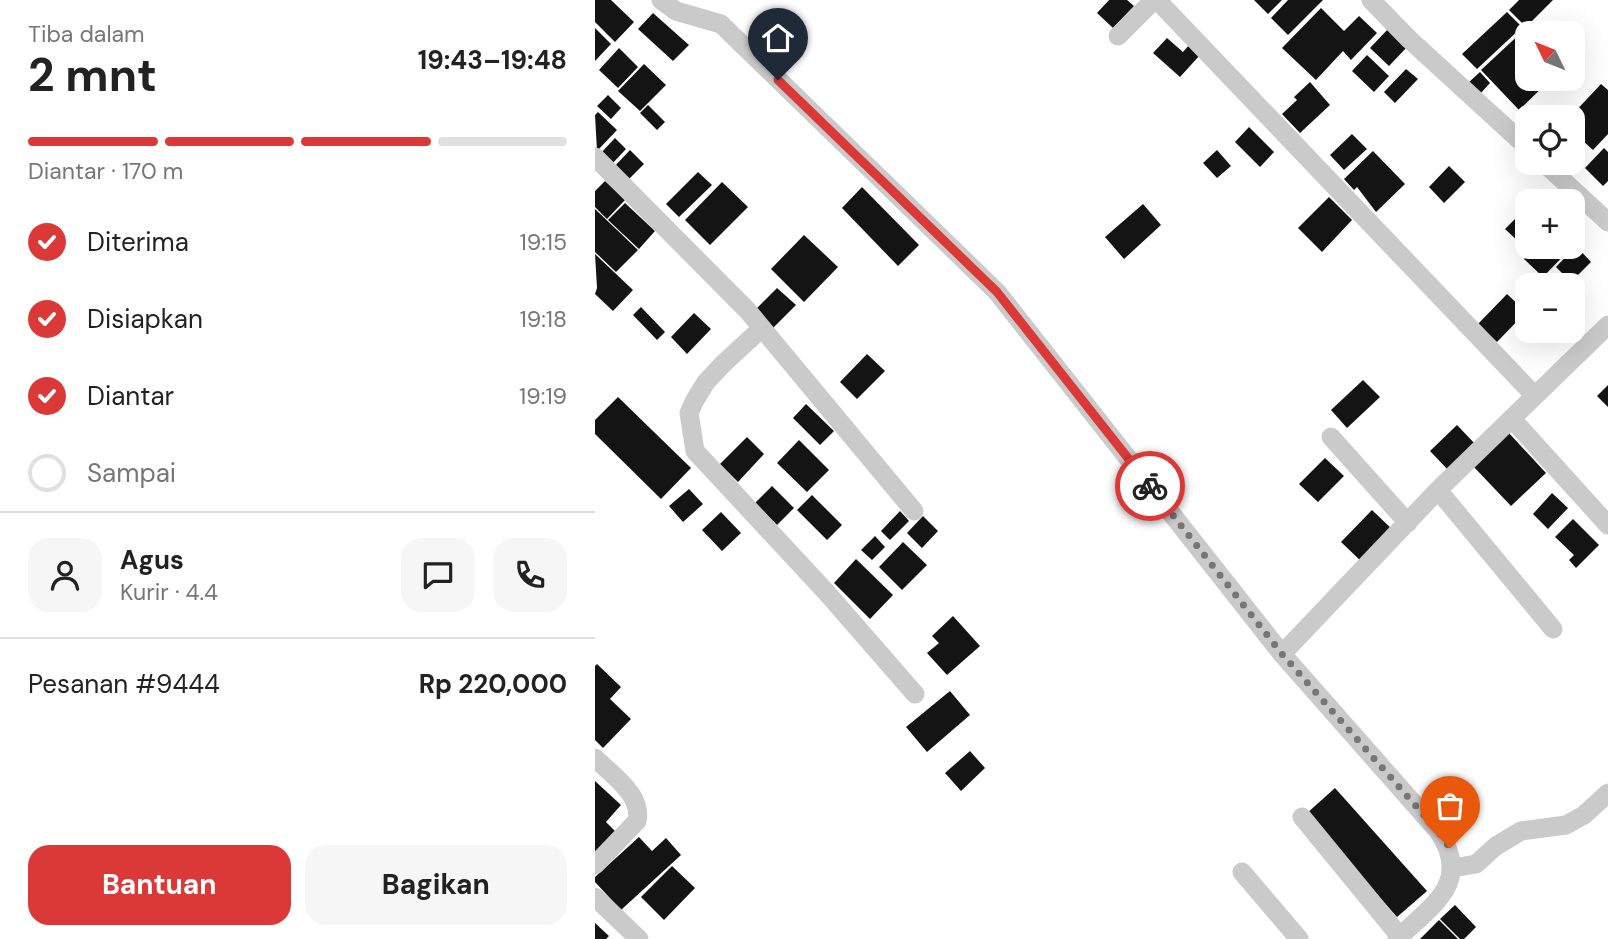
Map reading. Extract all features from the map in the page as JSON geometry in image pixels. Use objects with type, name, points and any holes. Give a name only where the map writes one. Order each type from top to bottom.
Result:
[{"type":"street","points":[[660,0],[675,11],[721,24],[997,292],[1282,654],[1438,831],[1450,848],[1453,868],[1446,891],[1399,938],[1302,817]]},
{"type":"street","points":[[1118,36],[1156,0],[1535,396]]},
{"type":"street","points":[[1371,0],[1409,39],[1515,136]]},
{"type":"street","points":[[595,157],[762,328],[914,511]]},
{"type":"street","points":[[1557,175],[1608,222]]},
{"type":"street","points":[[1282,654],[1438,491],[1608,325]]},
{"type":"street","points":[[762,328],[706,382],[695,400],[689,413],[695,451],[827,593],[915,694]]},
{"type":"street","points":[[1512,419],[1608,525]]},
{"type":"street","points":[[1331,437],[1408,523]]},
{"type":"street","points":[[1438,491],[1553,629]]},
{"type":"street","points":[[595,758],[633,797],[639,813],[638,821],[595,865]]},
{"type":"street","points":[[1453,868],[1476,864],[1496,846],[1521,831],[1566,825],[1584,815],[1608,793]]},
{"type":"street","points":[[1242,872],[1299,939]]},
{"type":"street","points":[[595,897],[639,939]]},
{"type":"building","points":[[595,0],[611,0],[634,22],[615,42],[595,22]]},
{"type":"building","points":[[1109,0],[1127,0],[1134,6],[1113,28],[1097,13]]},
{"type":"building","points":[[1254,0],[1282,0],[1268,14]]},
{"type":"building","points":[[1288,0],[1323,0],[1288,35],[1271,18]]},
{"type":"building","points":[[1519,0],[1553,0],[1532,21],[1520,21],[1509,10]]},
{"type":"building","points":[[1321,8],[1344,31],[1359,16],[1377,33],[1351,60],[1343,51],[1316,80],[1282,48]]},
{"type":"building","points":[[1507,12],[1516,21],[1515,34],[1477,69],[1462,54]]},
{"type":"building","points":[[653,13],[689,45],[673,61],[638,29]]},
{"type":"building","points":[[595,28],[611,44],[595,61]]},
{"type":"building","points":[[1389,28],[1408,46],[1389,66],[1370,48]]},
{"type":"building","points":[[1167,38],[1183,52],[1189,45],[1200,55],[1180,77],[1153,53]]},
{"type":"building","points":[[1515,38],[1515,91],[1539,91],[1524,105],[1515,106],[1481,70]]},
{"type":"building","points":[[619,48],[638,67],[618,88],[599,70]]},
{"type":"building","points":[[1367,55],[1389,76],[1374,92],[1352,71]]},
{"type":"building","points":[[644,64],[666,85],[640,111],[618,91]]},
{"type":"building","points":[[1406,69],[1418,79],[1395,103],[1384,92]]},
{"type":"building","points":[[1480,72],[1490,83],[1480,94],[1469,82]]},
{"type":"building","points":[[1310,82],[1330,105],[1300,133],[1282,114],[1297,100],[1294,97]]},
{"type":"building","points":[[1601,84],[1608,90],[1608,134],[1593,150],[1585,143],[1585,105],[1581,105]]},
{"type":"building","points":[[608,95],[621,108],[611,119],[597,106]]},
{"type":"building","points":[[648,105],[665,122],[657,130],[640,113]]},
{"type":"building","points":[[598,112],[617,130],[597,151],[595,115]]},
{"type":"building","points":[[1249,127],[1274,152],[1260,167],[1235,142]]},
{"type":"building","points":[[1352,134],[1367,149],[1344,170],[1330,155]]},
{"type":"building","points":[[615,138],[626,149],[611,165],[600,154]]},
{"type":"building","points":[[1604,148],[1608,152],[1608,181],[1603,186],[1585,168]]},
{"type":"building","points":[[630,150],[644,164],[627,181],[613,168]]},
{"type":"building","points":[[1217,150],[1231,166],[1217,178],[1203,163]]},
{"type":"building","points":[[1373,151],[1405,184],[1376,212],[1357,187],[1354,190],[1344,179]]},
{"type":"building","points":[[1449,166],[1465,182],[1444,203],[1429,187]]},
{"type":"building","points":[[698,172],[712,185],[679,217],[666,204]]},
{"type":"building","points":[[605,181],[625,200],[607,219],[595,207],[595,191]]},
{"type":"building","points":[[722,182],[748,207],[710,245],[685,220]]},
{"type":"building","points":[[862,187],[919,245],[898,266],[842,208]]},
{"type":"building","points":[[1329,197],[1352,220],[1322,252],[1298,228]]},
{"type":"building","points":[[625,203],[655,231],[639,249],[608,220]]},
{"type":"building","points":[[1143,204],[1161,225],[1124,259],[1105,237]]},
{"type":"building","points":[[595,209],[638,250],[616,272],[595,252]]},
{"type":"building","points":[[1515,219],[1515,238],[1505,229]]},
{"type":"building","points":[[804,235],[838,267],[804,302],[771,269]]},
{"type":"building","points":[[595,254],[633,290],[613,311],[595,294]]},
{"type":"building","points":[[1585,256],[1591,262],[1580,273],[1562,273],[1556,267],[1564,259],[1585,259]]},
{"type":"building","points":[[1524,259],[1560,259],[1547,273],[1539,273]]},
{"type":"building","points":[[777,288],[796,305],[773,328],[755,310]]},
{"type":"building","points":[[1507,294],[1515,302],[1515,323],[1497,342],[1478,324]]},
{"type":"building","points":[[641,307],[665,332],[657,340],[633,315]]},
{"type":"building","points":[[694,313],[711,329],[687,354],[671,337]]},
{"type":"building","points":[[867,354],[885,371],[857,399],[840,382]]},
{"type":"building","points":[[1363,380],[1380,397],[1347,428],[1331,410]]},
{"type":"building","points":[[1608,385],[1608,407],[1597,396]]},
{"type":"building","points":[[618,397],[691,468],[661,499],[595,434],[595,420]]},
{"type":"building","points":[[806,404],[834,431],[820,445],[793,418]]},
{"type":"building","points":[[1457,425],[1477,446],[1450,472],[1430,451]]},
{"type":"building","points":[[1508,432],[1546,473],[1511,506],[1472,465]]},
{"type":"building","points":[[747,437],[764,454],[738,482],[720,464]]},
{"type":"building","points":[[799,440],[829,470],[807,492],[777,463]]},
{"type":"building","points":[[1325,458],[1344,476],[1318,502],[1299,484]]},
{"type":"building","points":[[772,486],[794,508],[777,525],[755,503]]},
{"type":"building","points":[[689,489],[703,504],[683,522],[669,506]]},
{"type":"building","points":[[1552,493],[1568,508],[1548,529],[1533,514]]},
{"type":"building","points":[[812,495],[842,525],[827,540],[797,510]]},
{"type":"building","points":[[1372,510],[1395,532],[1364,564],[1341,542]]},
{"type":"building","points":[[900,511],[909,521],[890,540],[881,531]]},
{"type":"building","points":[[721,512],[741,533],[722,551],[702,530]]},
{"type":"building","points":[[923,516],[938,531],[922,548],[907,533]]},
{"type":"building","points":[[1573,519],[1599,545],[1576,568],[1569,560],[1574,555],[1555,537]]},
{"type":"building","points":[[875,536],[885,547],[872,560],[861,550]]},
{"type":"building","points":[[903,542],[927,565],[902,590],[879,567]]},
{"type":"building","points":[[856,559],[893,595],[870,619],[834,583]]},
{"type":"building","points":[[953,616],[980,646],[947,675],[927,653],[939,643],[932,636]]},
{"type":"building","points":[[597,664],[621,687],[610,699],[631,719],[603,748],[595,740]]},
{"type":"building","points":[[950,691],[970,715],[927,752],[906,727]]},
{"type":"building","points":[[970,751],[985,768],[961,791],[945,773]]},
{"type":"building","points":[[595,781],[621,805],[606,822],[616,832],[595,853]]},
{"type":"building","points":[[1335,788],[1427,891],[1397,917],[1306,814]]},
{"type":"building","points":[[639,837],[652,851],[666,838],[681,855],[621,910],[595,882],[595,877]]},
{"type":"building","points":[[672,866],[695,888],[664,920],[641,897]]},
{"type":"building","points":[[1455,905],[1476,927],[1464,939],[1460,939],[1440,919]]},
{"type":"building","points":[[1439,920],[1458,939],[1420,939]]},
{"type":"building","points":[[595,923],[609,936],[606,939],[595,939]]},
{"type":"way so far","points":[[1150,486],[1282,654],[1450,848]]},
{"type":"route","points":[[778,80],[997,292],[1150,486]]}]
